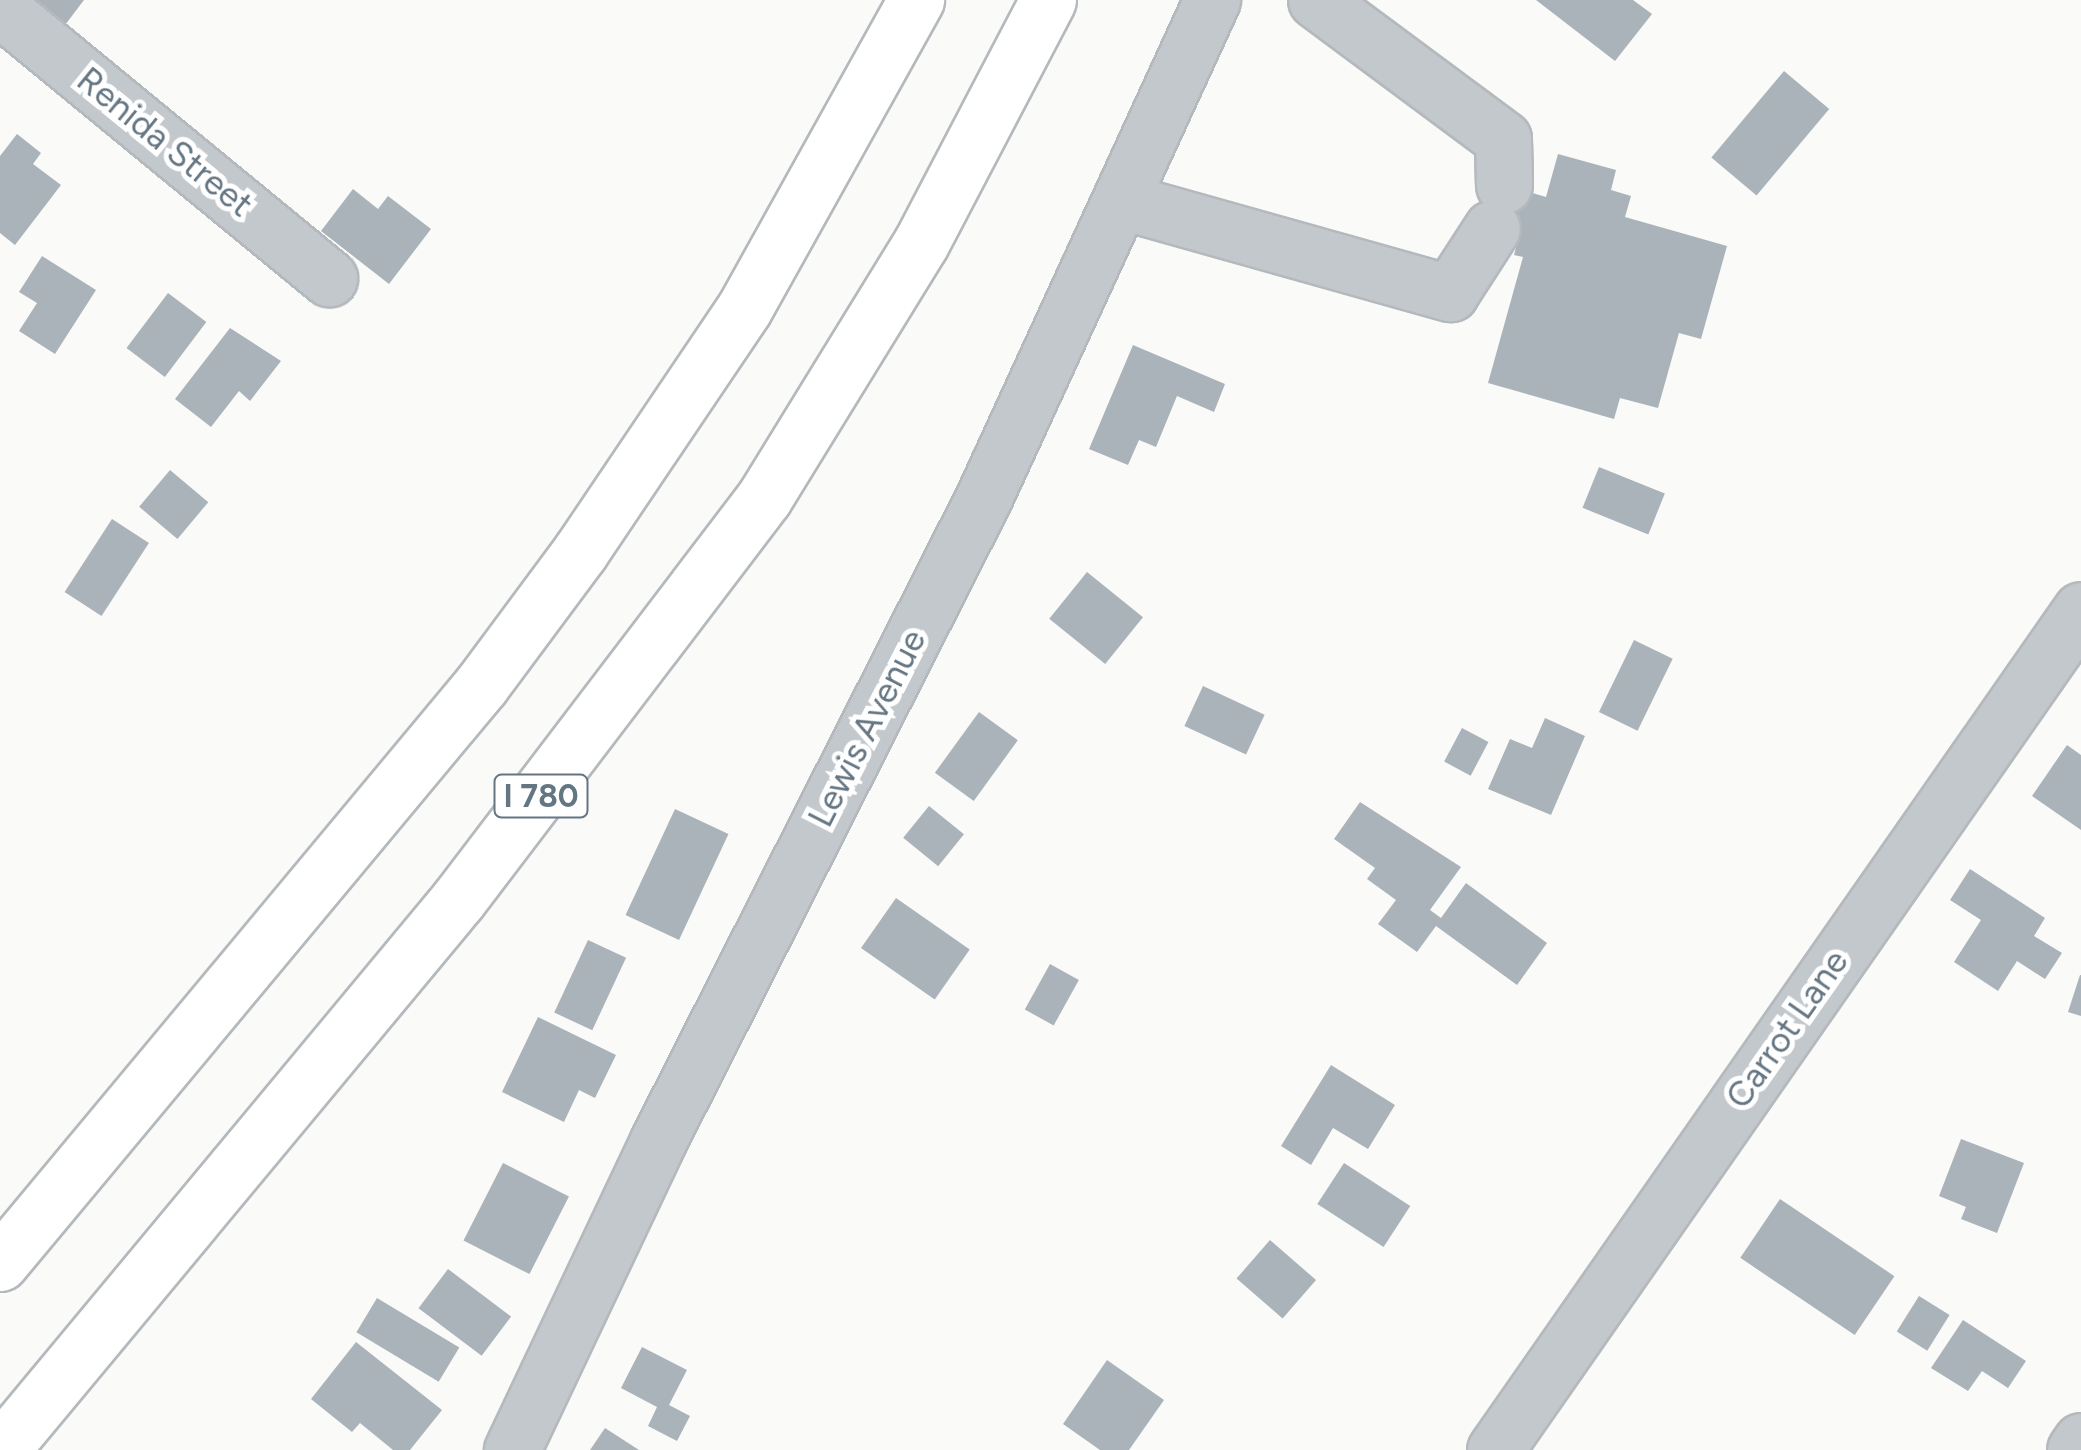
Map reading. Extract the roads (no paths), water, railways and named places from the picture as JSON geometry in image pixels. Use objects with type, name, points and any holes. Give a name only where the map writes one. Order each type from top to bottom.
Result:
[{"type":"highway","points":[[0,1263],[458,714],[580,552],[744,309],[916,0]]},
{"type":"highway","name":"I 780","points":[[1,1450],[611,708],[764,498],[1005,88],[1048,0]]},
{"type":"highway","points":[[1005,88],[1070,0]]},
{"type":"street","name":"Lewis Avenue","points":[[512,1450],[658,1141],[984,498],[1212,0]]},
{"type":"street","points":[[1122,201],[1450,293],[1498,207],[1503,140],[1316,0]]},
{"type":"street","name":"Renida Street","points":[[0,8],[329,278]]},
{"type":"street","name":"Carrot Lane","points":[[1495,1450],[2081,610]]},
{"type":"street","points":[[2075,1450],[2081,1441]]}]
